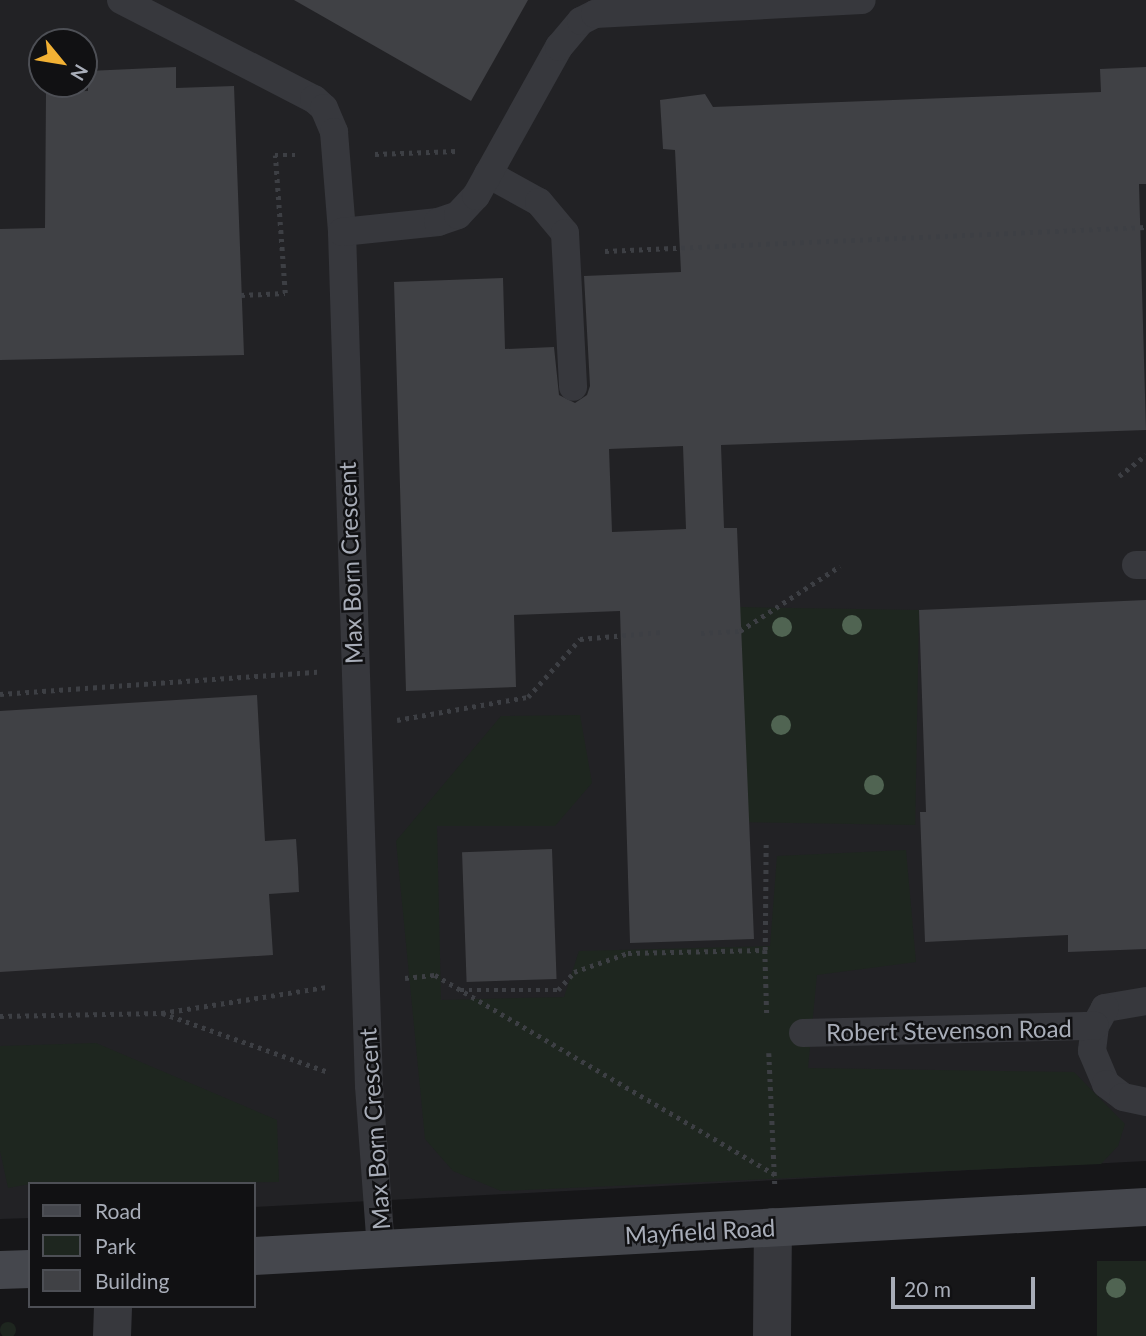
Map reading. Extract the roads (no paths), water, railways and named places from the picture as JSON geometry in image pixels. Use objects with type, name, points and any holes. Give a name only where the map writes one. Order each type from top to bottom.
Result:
[{"type":"street","name":"Mayfield Road","points":[[256,1256],[1146,1207]]},
{"type":"street","points":[[772,1336],[773,1227]]},
{"type":"street","points":[[0,1270],[28,1269]]},
{"type":"street","points":[[112,1336],[113,1308]]},
{"type":"lane","name":"Max Born Crescent","points":[[121,0],[324,108],[334,132],[342,232],[353,669],[369,1086],[381,1249]]},
{"type":"lane","points":[[342,232],[438,222],[458,215],[488,174],[571,31],[595,14],[617,5],[862,0]]},
{"type":"lane","points":[[488,174],[540,202],[565,233],[573,387]]},
{"type":"lane","name":"Robert Stevenson Road","points":[[1146,1001],[1105,1008],[1095,1026],[1092,1051],[1106,1084],[1131,1101],[1146,1101]]},
{"type":"lane","name":"Robert Stevenson Road","points":[[803,1033],[1095,1026]]}]
